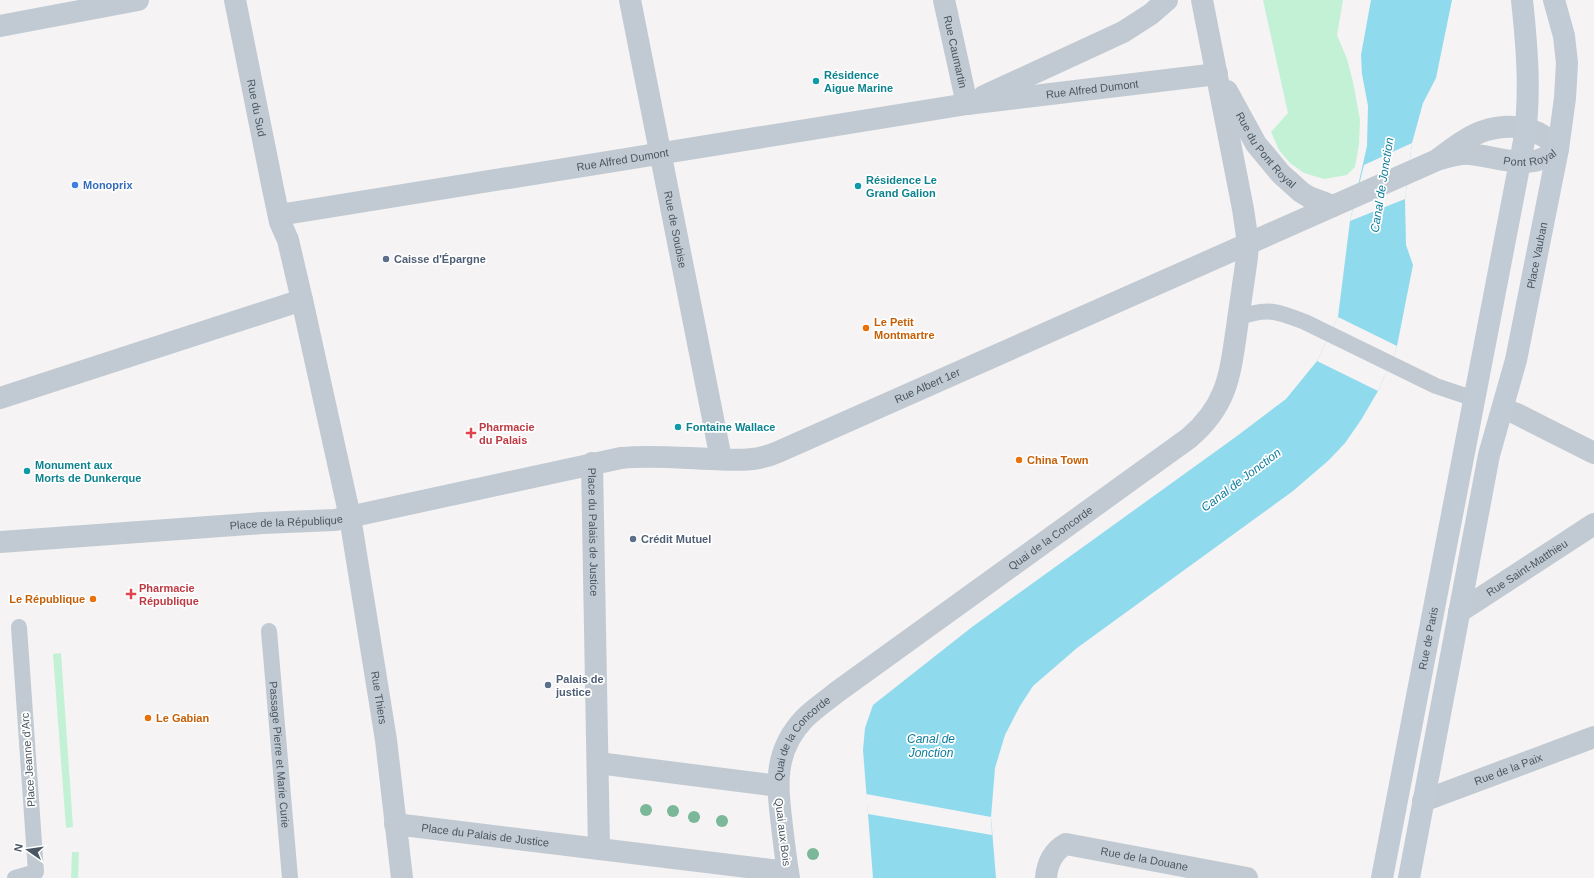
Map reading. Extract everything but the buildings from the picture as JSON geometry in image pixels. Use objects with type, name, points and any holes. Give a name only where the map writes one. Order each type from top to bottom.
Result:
[{"type":"main road","points":[[1409,878],[1489,455],[1503,409],[1475,399],[1526,128],[1528,81],[1522,0]]},
{"type":"main road","name":"Place Vauban","points":[[1503,409],[1516,360],[1558,149],[1565,98],[1568,64],[1564,36],[1554,0]]},
{"type":"main road","name":"Rue de Paris","points":[[1382,878],[1475,399]]},
{"type":"street","points":[[0,26],[138,0]]},
{"type":"street","name":"Rue du Sud","points":[[235,0],[279,215]]},
{"type":"street","name":"Rue de Soubise","points":[[630,0],[721,459]]},
{"type":"street","name":"Rue Caumartin","points":[[944,0],[967,104]]},
{"type":"street","name":"Rue Alfred Dumont","points":[[967,104],[1123,32],[1151,14],[1167,0]]},
{"type":"street","name":"Rue du Pont Royal","points":[[1202,0],[1218,74],[1248,243]]},
{"type":"street","name":"Rue Alfred Dumont","points":[[279,215],[967,104],[1218,74]]},
{"type":"street","name":"Rue du Pont Royal","points":[[1218,74],[1256,144],[1281,174],[1301,192],[1316,200],[1333,206]]},
{"type":"street","name":"Pont Royal","points":[[1248,243],[1437,160],[1459,154],[1468,154],[1520,162],[1530,162],[1546,158],[1558,149],[1546,137],[1533,130],[1513,127],[1486,130],[1465,140],[1437,160]]},
{"type":"street","name":"Place de la République","points":[[0,542],[263,523],[335,520],[350,517],[302,300],[290,251],[279,215]]},
{"type":"street","name":"Quai de la Concorde","points":[[778,786],[778,771],[781,758],[788,741],[800,723],[813,711],[1200,429],[1218,406],[1228,383],[1248,243]]},
{"type":"street","name":"Rue Albert 1er","points":[[592,463],[632,457],[751,460],[773,454],[1248,243]]},
{"type":"street","points":[[0,398],[302,300]]},
{"type":"street","points":[[1503,409],[1517,414],[1594,453]]},
{"type":"street","name":"Place du Palais de Justice","points":[[350,517],[592,463],[599,848]]},
{"type":"street","name":"Rue Thiers","points":[[350,517],[386,740],[402,878]]},
{"type":"street","name":"Rue Saint-Matthieu","points":[[1459,612],[1594,524]]},
{"type":"street","name":"Rue de la Paix","points":[[1423,801],[1594,737]]},
{"type":"street","points":[[598,763],[778,786]]},
{"type":"street","name":"Quai aux Bois","points":[[778,786],[788,875]]},
{"type":"street","name":"Place du Palais de Justice","points":[[395,824],[599,848],[788,875]]},
{"type":"street","name":"Rue de la Douane","points":[[1046,878],[1047,870],[1054,853],[1057,849],[1066,844],[1247,878]]},
{"type":"lane","points":[[1238,318],[1254,312],[1266,311],[1284,314],[1305,322],[1436,386],[1475,399]]},
{"type":"lane","name":"Place Jeanne d'Arc","points":[[15,878],[36,872],[19,627]]},
{"type":"lane","name":"Passage Pierre et Marie Curie","points":[[269,630],[290,878]]},
{"type":"green space","points":[[1263,0],[1343,0],[1337,35],[1347,59],[1360,120],[1359,144],[1355,167],[1347,175],[1324,179],[1304,173],[1290,163],[1279,150],[1271,132],[1288,113]]},
{"type":"green space","points":[[61,653],[73,827],[66,828],[53,654]]},
{"type":"green space","points":[[72,852],[79,852],[78,878],[71,878]]},
{"type":"water","name":"Canal de Jonction","points":[[1371,0],[1452,0],[1436,78],[1423,103],[1412,143],[1405,199],[1406,245],[1413,265],[1397,346],[1378,391],[1345,443],[1329,460],[1293,491],[1077,648],[1033,686],[1020,706],[1005,735],[995,768],[991,817],[996,878],[873,878],[863,750],[865,728],[873,705],[972,627],[1286,399],[1317,361],[1338,317],[1350,221],[1367,146],[1368,106],[1362,74],[1361,55]]},
{"type":"pier","points":[[1412,143],[1405,199],[1350,221],[1364,165]]},
{"type":"pier","points":[[1338,317],[1397,346],[1378,391],[1317,361]]},
{"type":"pier","points":[[866,794],[991,817],[992,835],[868,814]]},
{"type":"place","name":"Résidence Aigue Marine","points":[[816,81]]},
{"type":"place","name":"Monoprix","points":[[75,185]]},
{"type":"place","name":"Résidence Le Grand Galion","points":[[858,186]]},
{"type":"place","name":"Caisse d'Épargne","points":[[386,259]]},
{"type":"place","name":"Le Petit Montmartre","points":[[866,328]]},
{"type":"place","name":"Fontaine Wallace","points":[[678,427]]},
{"type":"place","name":"Pharmacie du Palais","points":[[471,433]]},
{"type":"place","name":"China Town","points":[[1019,460]]},
{"type":"place","name":"Monument aux Morts de Dunkerque","points":[[27,471]]},
{"type":"place","name":"Crédit Mutuel","points":[[633,539]]},
{"type":"place","name":"Pharmacie République","points":[[131,594]]},
{"type":"place","name":"Le République","points":[[93,599]]},
{"type":"place","name":"Palais de justice","points":[[548,685]]},
{"type":"place","name":"Le Gabian","points":[[148,718]]}]
